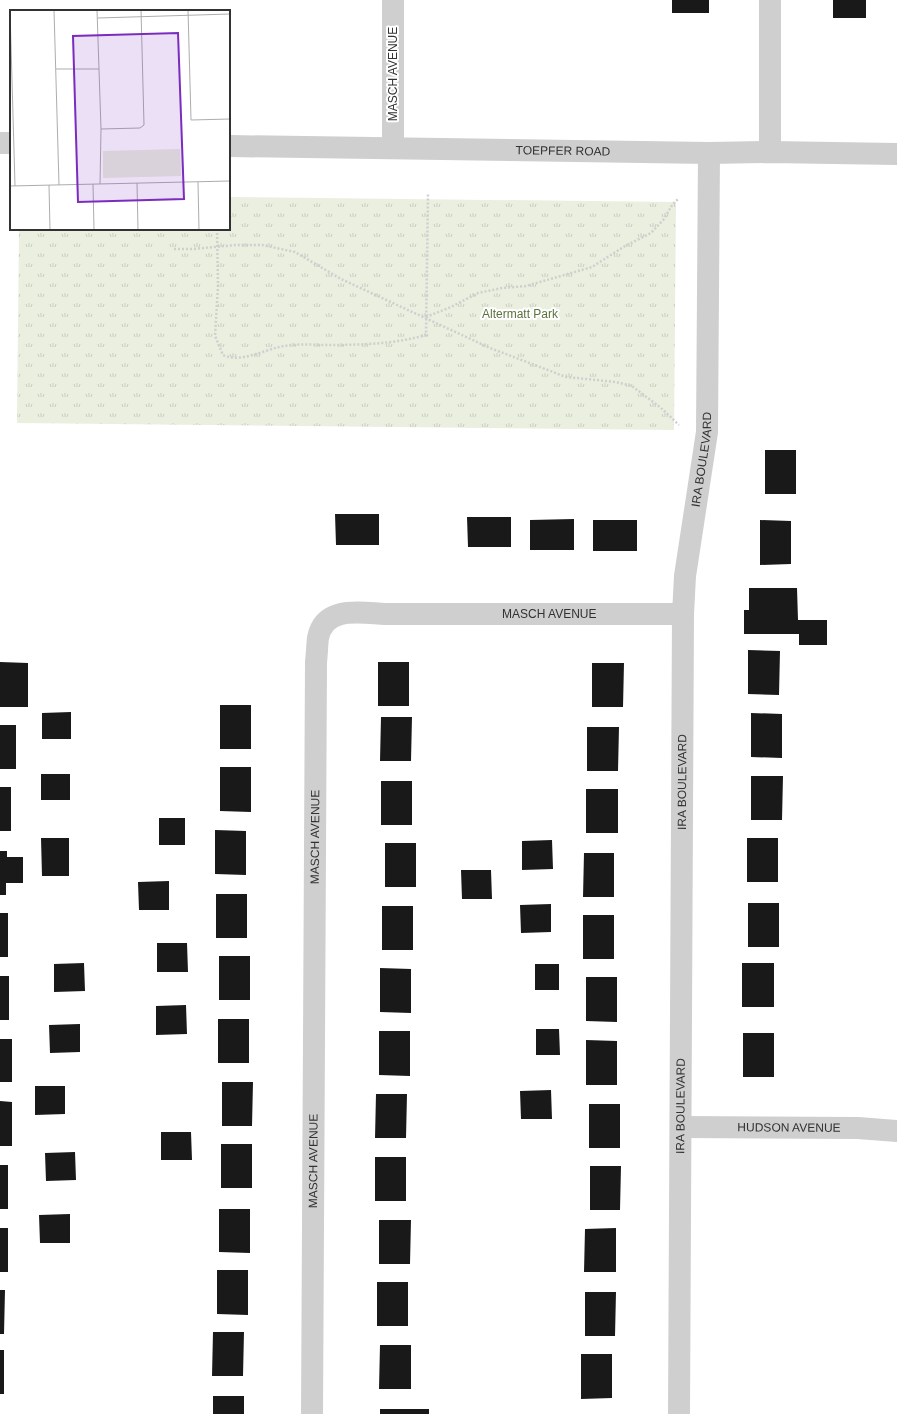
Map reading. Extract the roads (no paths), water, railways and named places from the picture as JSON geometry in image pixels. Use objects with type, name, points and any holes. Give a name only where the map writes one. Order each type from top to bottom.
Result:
[{"type":"street","name":"MASCH AVENUE","points":[[394,0],[394,148]]},
{"type":"street","points":[[770,0],[770,152]]},
{"type":"street","name":"TOEPFER ROAD","points":[[230,146],[897,154]]},
{"type":"street","name":"IRA BOULEVARD","points":[[679,1414],[683,614],[684,576],[707,432],[710,152]]},
{"type":"street","name":"MASCH AVENUE","points":[[312,1414],[316,662],[318,636],[328,619],[337,614],[346,613],[683,614]]},
{"type":"street","name":"HUDSON AVENUE","points":[[681,1127],[858,1128],[897,1131]]},
{"type":"park label","name":"Altermatt Park","points":[[520,314]]}]
